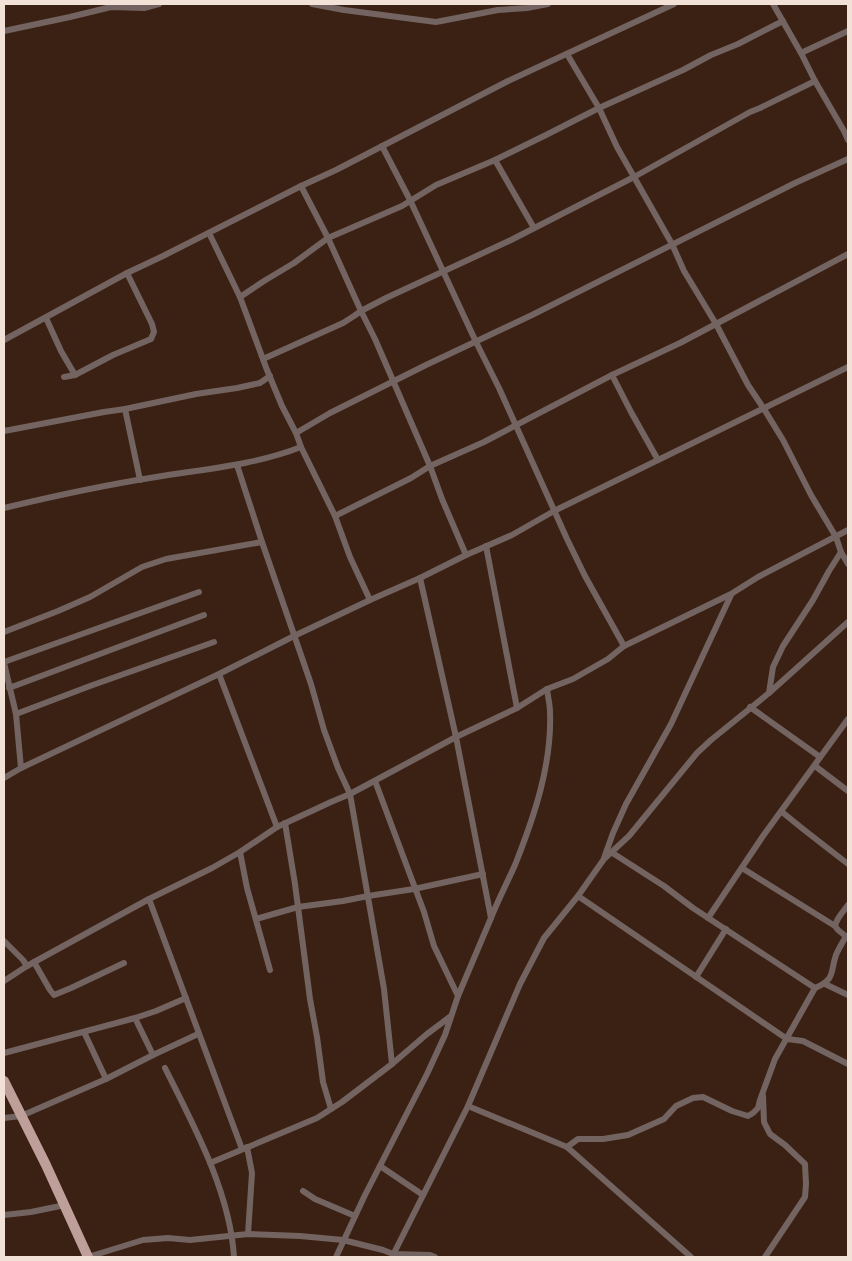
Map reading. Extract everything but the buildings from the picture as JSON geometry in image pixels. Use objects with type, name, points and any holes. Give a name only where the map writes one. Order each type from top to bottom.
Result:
[{"type":"main road","points":[[4,1081],[65,1205],[88,1257]]},
{"type":"street","points":[[4,32],[70,18],[110,7],[144,8],[159,4]]},
{"type":"street","points":[[312,4],[354,12],[436,22],[498,10],[548,4]]},
{"type":"street","points":[[4,340],[127,273],[300,186],[336,170],[524,73],[674,4]]},
{"type":"street","points":[[773,4],[815,80],[846,130],[848,140]]},
{"type":"street","points":[[240,297],[294,263],[328,238],[402,206],[436,184],[495,160],[599,108],[738,44],[783,21]]},
{"type":"street","points":[[801,53],[848,30]]},
{"type":"street","points":[[567,54],[599,108],[617,147],[748,385],[784,440],[848,564]]},
{"type":"street","points":[[263,359],[343,323],[361,311],[511,240],[634,176],[750,112],[815,80]]},
{"type":"street","points":[[382,146],[410,200],[516,424],[585,576],[624,646]]},
{"type":"street","points":[[296,433],[330,413],[393,381],[476,342],[795,183],[848,159]]},
{"type":"street","points":[[495,160],[534,228]]},
{"type":"street","points":[[300,186],[328,238],[375,338],[466,555]]},
{"type":"street","points":[[209,233],[240,297],[282,406],[335,516],[350,557],[370,600]]},
{"type":"street","points":[[335,516],[411,478],[430,466],[467,450],[612,375],[680,343],[848,254]]},
{"type":"street","points":[[64,377],[75,375],[151,338],[154,332],[152,324],[127,273]]},
{"type":"street","points":[[46,318],[75,375]]},
{"type":"street","points":[[4,778],[21,768],[219,674],[294,636],[512,535],[554,511],[848,367]]},
{"type":"street","points":[[612,375],[658,460]]},
{"type":"street","points":[[4,431],[196,394],[237,388],[260,383],[270,376]]},
{"type":"street","points":[[126,409],[140,480]]},
{"type":"street","points":[[4,508],[140,480],[237,465],[287,453],[301,447]]},
{"type":"street","points":[[237,465],[311,684],[324,730],[350,794],[384,989],[392,1064]]},
{"type":"street","points":[[4,980],[149,899],[212,868],[277,827],[350,794],[456,737],[517,708],[547,689],[573,679],[608,659],[624,646],[732,594],[758,577],[836,538],[848,530]]},
{"type":"street","points":[[4,632],[90,597],[142,567],[166,559],[262,542]]},
{"type":"street","points":[[486,546],[517,708]]},
{"type":"street","points":[[769,693],[773,667],[783,646],[841,552]]},
{"type":"street","points":[[420,578],[456,737],[491,918]]},
{"type":"street","points":[[21,768],[16,714],[4,663],[198,592]]},
{"type":"street","points":[[604,859],[612,833],[626,804],[671,724],[732,594]]},
{"type":"street","points":[[9,688],[204,615]]},
{"type":"street","points":[[393,1256],[468,1106],[520,984],[542,941],[578,896],[604,859],[629,836],[698,753],[750,707],[769,693],[848,622]]},
{"type":"street","points":[[16,714],[214,642]]},
{"type":"street","points":[[219,674],[277,827]]},
{"type":"street","points":[[336,1257],[445,1035],[458,996],[514,867],[538,802],[547,754],[550,712],[547,689]]},
{"type":"street","points":[[750,707],[820,757]]},
{"type":"street","points":[[708,918],[763,836],[847,722]]},
{"type":"street","points":[[815,766],[848,791]]},
{"type":"street","points":[[375,781],[424,912],[434,946],[458,996]]},
{"type":"street","points":[[782,812],[848,864]]},
{"type":"street","points":[[286,823],[308,989],[318,1037],[323,1082],[331,1109]]},
{"type":"street","points":[[240,852],[247,888],[270,970]]},
{"type":"street","points":[[611,852],[815,988]]},
{"type":"street","points":[[567,1147],[578,1139],[628,1135],[664,1119],[676,1106],[693,1098],[703,1097],[732,1111],[748,1116],[758,1108],[775,1059],[815,988],[825,984],[831,976],[836,954],[847,937],[835,926],[742,868]]},
{"type":"street","points":[[256,919],[298,907],[343,902],[483,874]]},
{"type":"street","points":[[578,896],[787,1039],[803,1040],[848,1064]]},
{"type":"street","points":[[149,899],[198,1034],[245,1148],[252,1173],[248,1234]]},
{"type":"street","points":[[835,926],[836,920],[848,905]]},
{"type":"street","points":[[696,977],[726,929]]},
{"type":"street","points":[[4,941],[23,960],[26,966]]},
{"type":"street","points":[[34,962],[54,994],[124,963]]},
{"type":"street","points":[[825,984],[848,995]]},
{"type":"street","points":[[4,1053],[135,1018],[186,998]]},
{"type":"street","points":[[210,1164],[317,1118],[392,1064],[452,1015]]},
{"type":"street","points":[[135,1018],[153,1055]]},
{"type":"street","points":[[84,1032],[106,1079]]},
{"type":"street","points":[[4,1118],[21,1116],[106,1079],[198,1034]]},
{"type":"street","points":[[165,1068],[210,1164],[232,1235],[234,1257]]},
{"type":"street","points":[[763,1091],[764,1122],[770,1134],[805,1164],[806,1184],[805,1197],[765,1257]]},
{"type":"street","points":[[468,1106],[567,1147],[691,1257]]},
{"type":"street","points":[[380,1166],[423,1194]]},
{"type":"street","points":[[303,1191],[315,1199],[355,1216]]},
{"type":"street","points":[[4,1215],[65,1205]]},
{"type":"street","points":[[88,1257],[143,1240],[168,1238],[190,1240],[248,1234],[343,1240],[383,1250],[393,1256],[430,1255],[435,1257]]}]
